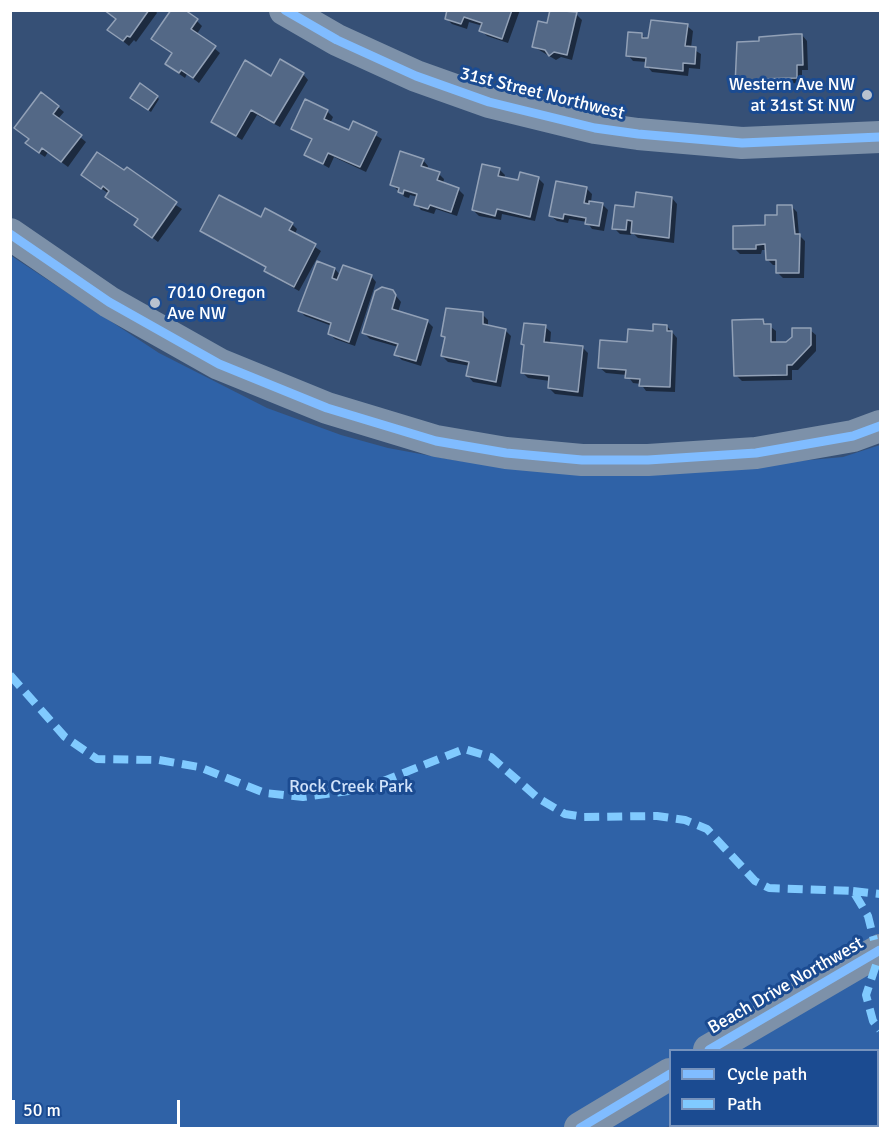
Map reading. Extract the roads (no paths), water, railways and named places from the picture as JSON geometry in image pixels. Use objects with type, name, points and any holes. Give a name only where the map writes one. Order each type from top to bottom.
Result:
[{"type":"street","name":"31st Street Northwest","points":[[285,10],[336,40],[416,76],[489,102],[595,128],[742,143],[880,137]]},
{"type":"street","points":[[10,234],[109,302],[219,364],[327,408],[436,441],[506,453],[582,460],[637,461],[756,453],[853,436],[880,426]]},
{"type":"street","name":"Beach Drive Northwest","points":[[711,1049],[880,950]]},
{"type":"street","points":[[580,1128],[669,1075]]},
{"type":"place","name":"Western Ave NW at 31st St NW","points":[[867,95]]},
{"type":"place","name":"7010 Oregon Ave NW","points":[[155,303]]},
{"type":"park label","name":"Rock Creek Park","points":[[351,787]]}]
